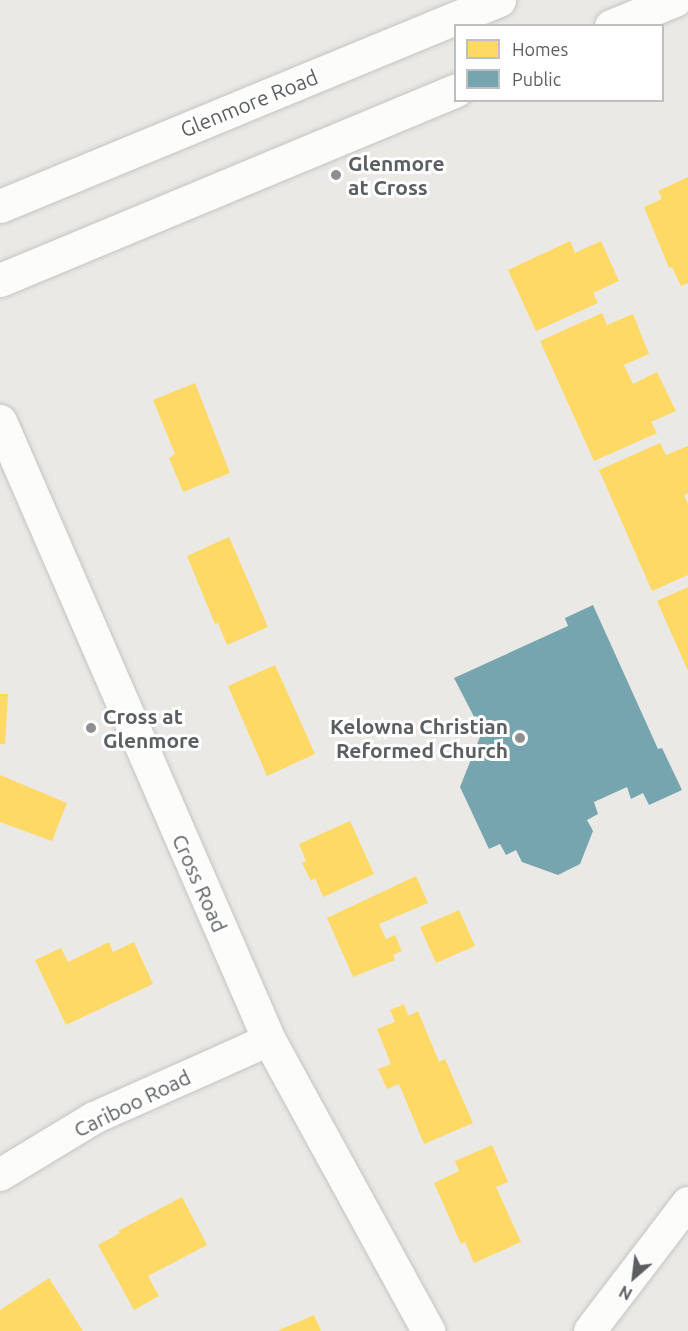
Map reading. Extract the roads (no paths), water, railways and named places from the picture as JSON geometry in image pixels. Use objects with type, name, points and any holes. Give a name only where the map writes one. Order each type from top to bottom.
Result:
[{"type":"main road","name":"Glenmore Road","points":[[0,206],[498,0]]},
{"type":"main road","points":[[616,24],[675,0]]},
{"type":"main road","points":[[0,280],[454,91]]},
{"type":"main road","name":"Cross Road","points":[[0,421],[269,1040],[428,1331]]},
{"type":"street","name":"Cariboo Road","points":[[0,1175],[94,1118],[269,1040]]},
{"type":"street","points":[[590,1331],[688,1203]]},
{"type":"place","name":"Glenmore at Cross","points":[[336,175]]},
{"type":"place","name":"Cross at Glenmore","points":[[91,728]]},
{"type":"place","name":"Kelowna Christian Reformed Church","points":[[520,738]]}]
